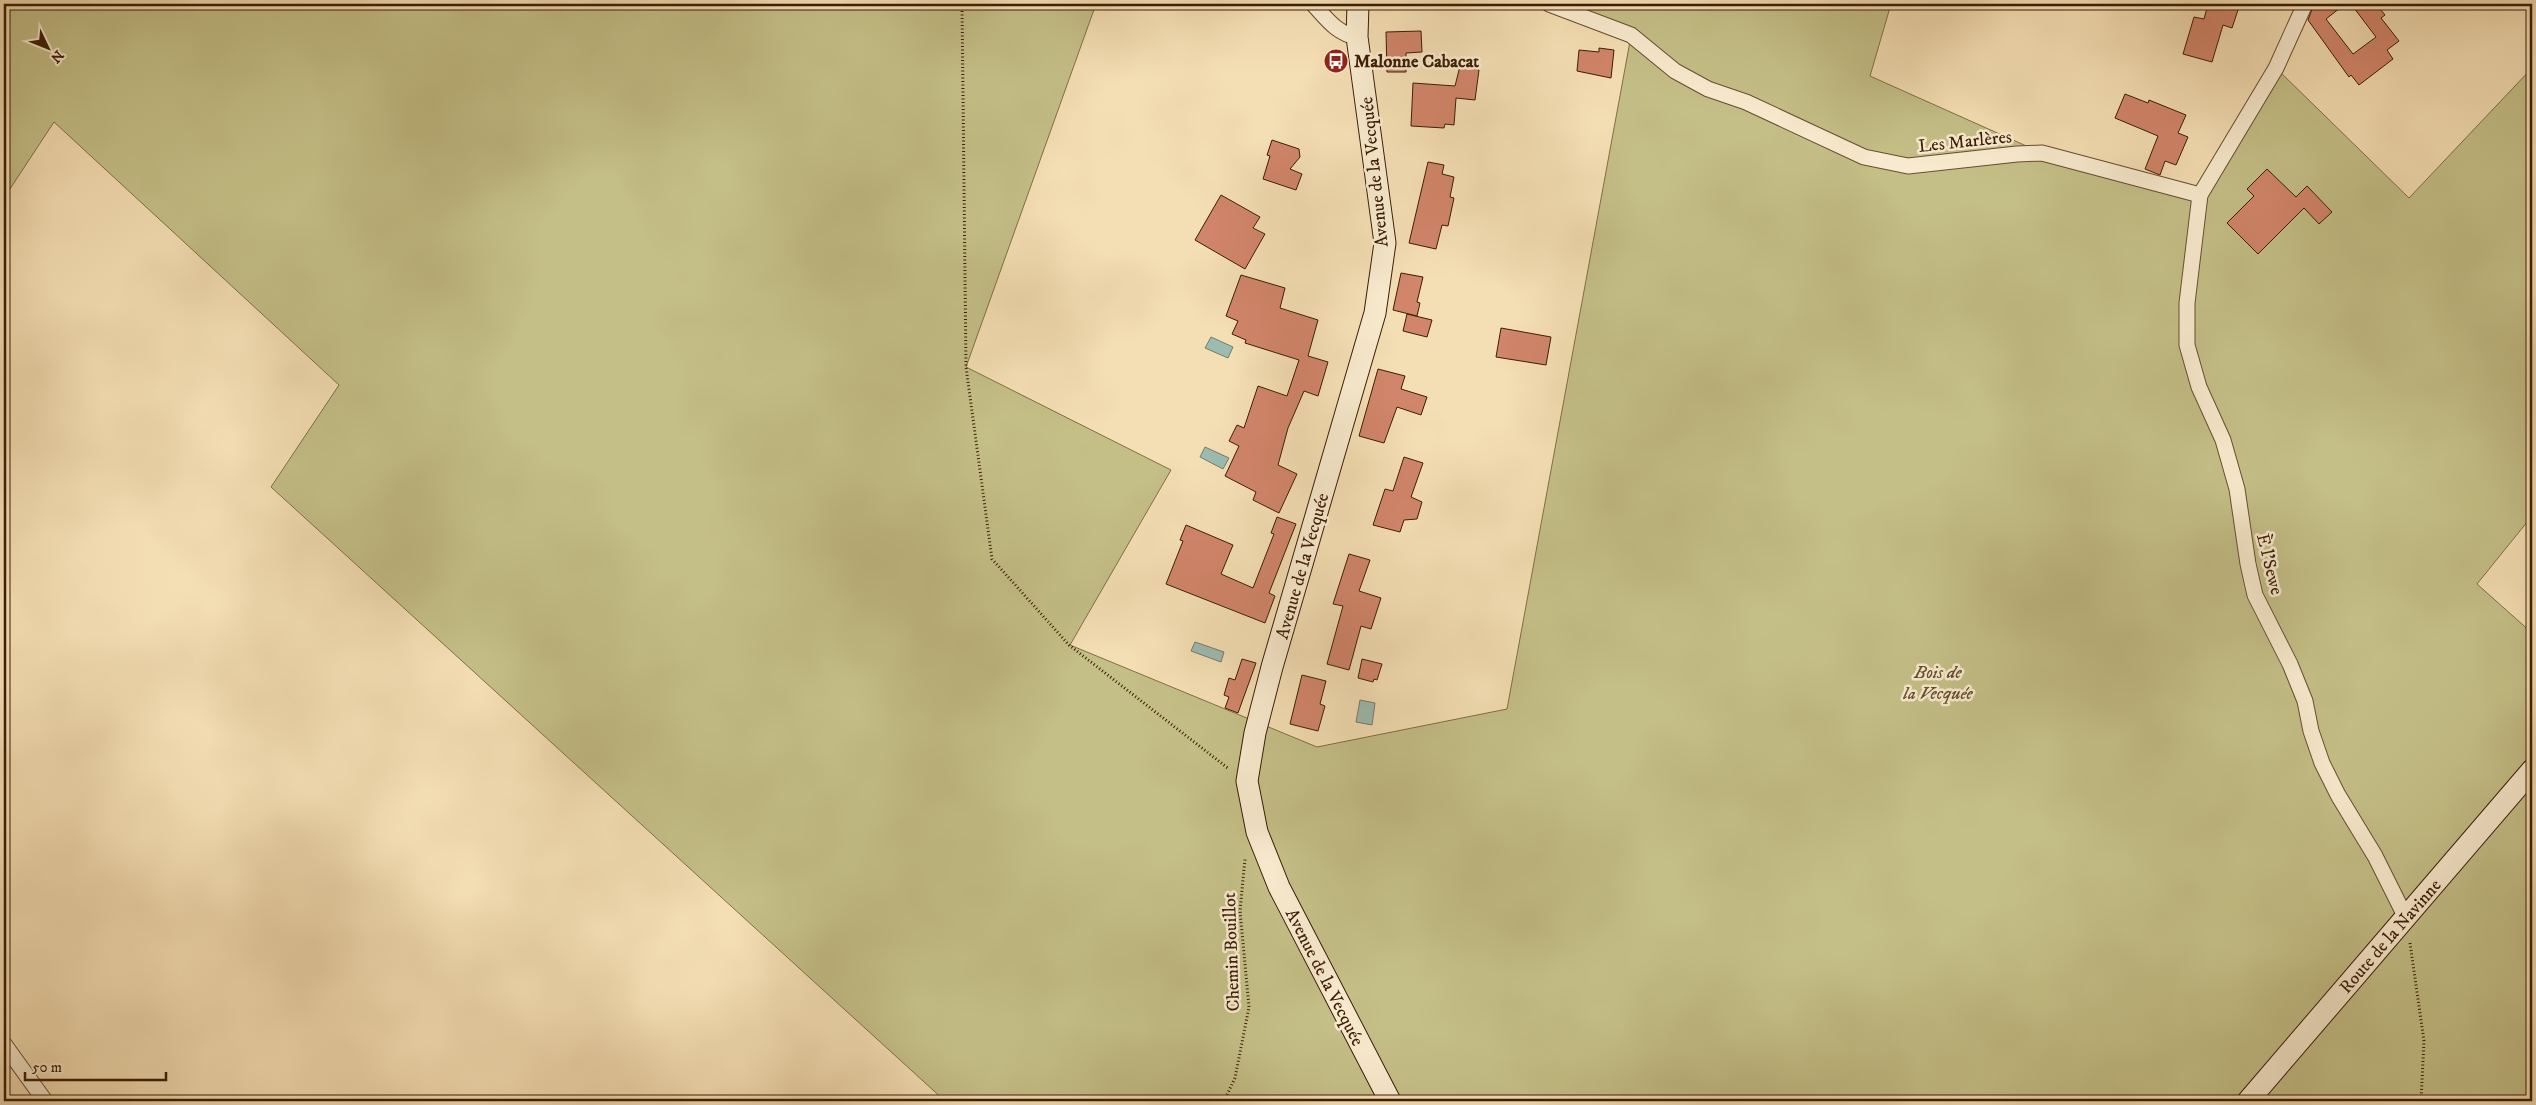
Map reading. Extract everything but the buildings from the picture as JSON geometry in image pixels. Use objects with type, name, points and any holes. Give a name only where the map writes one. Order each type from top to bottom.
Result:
[{"type":"main road","name":"Avenue de la Vecquée","points":[[1358,4],[1357,36],[1385,243],[1375,314],[1255,733],[1247,781],[1257,832],[1279,887],[1390,1101]]},
{"type":"main road","name":"Route de la Navinne","points":[[2248,1101],[2532,770]]},
{"type":"street","points":[[1313,4],[1334,27],[1347,35],[1357,36]]},
{"type":"street","name":"Les Marlères","points":[[1548,4],[1631,35],[1675,71],[1708,89],[1746,102],[1864,157],[1908,166],[2042,153],[2200,195]]},
{"type":"street","points":[[2200,195],[2276,68],[2304,4]]},
{"type":"street","name":"È l'Sewe","points":[[2200,195],[2187,303],[2188,345],[2199,387],[2223,440],[2237,489],[2248,564],[2255,595],[2290,664],[2302,694],[2322,763],[2338,795],[2375,856],[2406,918]]},
{"type":"street","points":[[4,1044],[45,1101]]},
{"type":"path","points":[[962,4],[966,367],[992,559],[1070,645],[1230,770]]},
{"type":"path","name":"Chemin Bouillot","points":[[1224,1101],[1235,1078],[1249,1007],[1240,911],[1245,858]]},
{"type":"path","points":[[2406,918],[2424,1041],[2421,1101]]},
{"type":"green space","name":"Bois de la Vecquée","points":[[4,4],[1096,4],[966,367],[1171,470],[1070,645],[1317,747],[1507,709],[1631,36],[1549,4],[1891,4],[1870,76],[2042,153],[2199,195],[2276,68],[2409,198],[2532,68],[2532,516],[2477,584],[2532,633],[2532,1101],[945,1101],[271,487],[339,385],[54,122],[4,198]]},
{"type":"water","points":[[1211,337],[1233,347],[1228,358],[1205,348]]},
{"type":"water","points":[[1205,447],[1229,458],[1223,469],[1200,457]]},
{"type":"water","points":[[1195,642],[1224,652],[1221,662],[1191,651]]},
{"type":"water","points":[[1360,700],[1375,703],[1372,725],[1356,722]]},
{"type":"place","name":"Malonne Cabacat","points":[[1336,61]]}]
